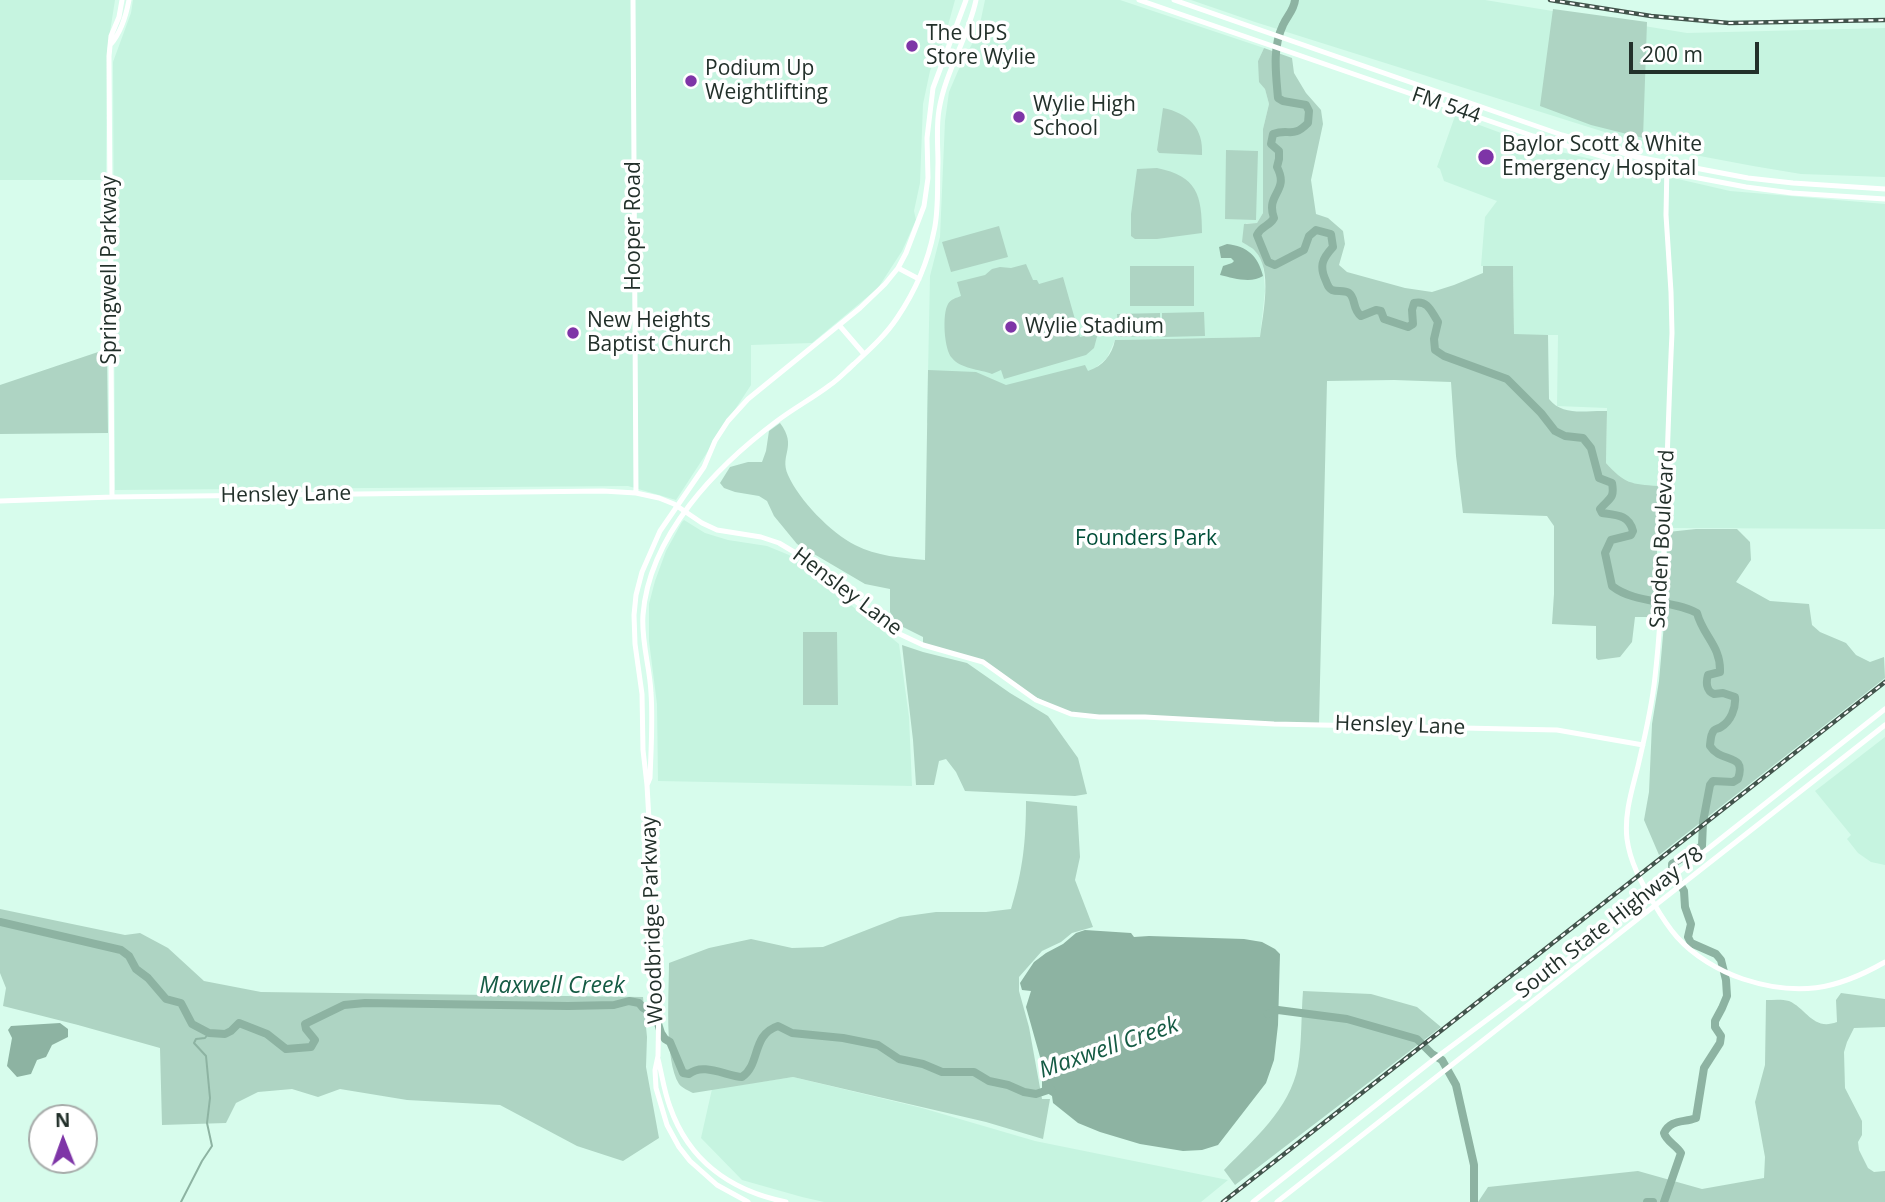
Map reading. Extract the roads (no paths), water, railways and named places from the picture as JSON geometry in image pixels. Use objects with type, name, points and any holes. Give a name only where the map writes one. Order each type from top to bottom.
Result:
[{"type":"main road","name":"Springwell Parkway","points":[[112,497],[109,56],[111,36],[122,0]]},
{"type":"main road","name":"Springwell Parkway","points":[[111,44],[124,20],[129,0]]},
{"type":"main road","name":"Hooper Road","points":[[633,0],[636,493]]},
{"type":"main road","name":"Woodbridge Parkway","points":[[748,1202],[716,1185],[690,1161],[667,1125],[660,1104],[655,1070],[658,1056],[659,997],[648,785],[643,750],[642,694],[634,615],[642,572],[660,531],[704,467],[728,421],[748,399],[877,292],[898,268],[915,234],[924,206],[928,178],[929,109],[933,88],[965,0]]},
{"type":"main road","name":"Woodbridge Parkway","points":[[648,785],[652,692],[644,652],[643,617],[653,570],[672,529],[684,511],[744,447],[780,418],[832,384],[885,335],[898,317],[919,279],[934,231],[939,110],[976,0]]},
{"type":"main road","name":"FM 544","points":[[1139,0],[1152,2],[1563,146],[1615,161],[1746,187],[1885,199]]},
{"type":"main road","name":"FM 544","points":[[1174,0],[1574,139],[1637,157],[1748,178],[1885,189]]},
{"type":"main road","points":[[951,40],[962,45]]},
{"type":"main road","points":[[1452,107],[1455,98]]},
{"type":"main road","points":[[929,109],[939,110]]},
{"type":"main road","name":"Sanden Boulevard","points":[[1667,163],[1672,337],[1662,583],[1653,696],[1629,801],[1626,828],[1631,858],[1648,894],[1678,939],[1720,970],[1762,985],[1794,990],[1828,986],[1849,980],[1885,962]]},
{"type":"main road","points":[[928,178],[937,178]]},
{"type":"main road","points":[[1841,187],[1841,197]]},
{"type":"main road","points":[[898,268],[919,279]]},
{"type":"main road","points":[[839,325],[864,354]]},
{"type":"main road","name":"Hensley Lane","points":[[0,500],[603,491],[636,493],[659,498],[677,506],[717,530],[761,537],[789,548],[891,630],[923,645],[983,662],[1036,700],[1071,714],[1274,724],[1557,730],[1643,745]]},
{"type":"main road","points":[[634,615],[643,617]]},
{"type":"main road","points":[[639,676],[648,674]]},
{"type":"main road","name":"South State Highway 78","points":[[1254,1202],[1262,1199],[1451,1046],[1562,964],[1885,709]]},
{"type":"main road","name":"South State Highway 78","points":[[1277,1202],[1885,726]]},
{"type":"main road","name":"Woodbridge Parkway","points":[[658,1056],[670,1107],[690,1146],[707,1164],[733,1184],[763,1197],[786,1202]]},
{"type":"water","points":[[1227,244],[1251,253],[1263,276],[1248,280],[1220,275],[1223,266],[1234,261],[1231,258],[1221,258],[1219,247]]},
{"type":"water","points":[[1085,930],[1131,933],[1134,937],[1244,939],[1262,942],[1280,954],[1274,1060],[1266,1083],[1218,1145],[1202,1150],[1183,1151],[1140,1144],[1078,1123],[1053,1103],[1052,1096],[1041,1093],[1042,1064],[1026,1007],[1031,991],[1022,990],[1020,983],[1034,962],[1076,933]]},
{"type":"water","points":[[60,1023],[68,1029],[68,1037],[52,1045],[46,1057],[37,1060],[31,1074],[17,1077],[7,1066],[12,1038],[8,1030],[11,1026]]},
{"type":"waterway","points":[[1295,0],[1277,43],[1278,98],[1306,105],[1309,111],[1308,123],[1298,131],[1273,134],[1271,144],[1279,151],[1277,167],[1281,182],[1272,203],[1274,218],[1257,235],[1268,262],[1275,265],[1304,250],[1309,236],[1316,230],[1331,234],[1333,247],[1323,263],[1328,287],[1351,295],[1361,316],[1376,310],[1381,311],[1384,319],[1408,327],[1413,324],[1414,303],[1423,303],[1438,322],[1434,339],[1435,350],[1444,356],[1507,379],[1555,431],[1565,436],[1583,438],[1591,448],[1599,478],[1612,483],[1612,495],[1600,509],[1602,513],[1625,519],[1633,531],[1631,535],[1611,540],[1605,553],[1612,586],[1631,596],[1676,605],[1697,613],[1720,663],[1720,672],[1708,675],[1708,689],[1714,694],[1723,693],[1735,697],[1732,714],[1725,724],[1714,731],[1710,746],[1720,755],[1736,761],[1740,771],[1738,779],[1733,782],[1713,781],[1703,822],[1702,846],[1672,864],[1672,870],[1684,891],[1685,907],[1691,924],[1688,937],[1691,943],[1716,954],[1721,960],[1727,996],[1715,1021],[1715,1027],[1721,1036],[1720,1043],[1704,1068],[1696,1118],[1674,1123],[1664,1133],[1681,1153],[1664,1202]]},
{"type":"waterway","name":"Maxwell Creek","points":[[0,922],[121,950],[166,999],[181,1003],[192,1024],[209,1033],[225,1034],[239,1023],[267,1034],[286,1049],[311,1047],[315,1040],[305,1024],[344,1005],[568,1006],[614,1005],[629,1001],[639,1003],[655,1014],[661,1033],[670,1042],[683,1073],[708,1069],[742,1077],[752,1065],[764,1036],[778,1026],[792,1033],[878,1045],[899,1059],[923,1064],[942,1072],[974,1072],[989,1081],[1024,1092],[1036,1094],[1051,1089]]},
{"type":"waterway","name":"Maxwell Creek","points":[[1268,1014],[1278,1010],[1347,1019],[1417,1039],[1442,1060],[1456,1085],[1474,1165],[1474,1202]]},
{"type":"waterway","points":[[181,1202],[212,1146],[207,1123],[210,1098],[206,1056],[194,1043],[196,1039],[205,1038],[209,1033]]},
{"type":"waterway","points":[[1647,1202],[1653,1202]]},
{"type":"railway","points":[[1550,0],[1651,16],[1729,23],[1885,20]]},
{"type":"railway","points":[[1223,1202],[1885,682]]},
{"type":"place","name":"The UPS Store Wylie","points":[[912,46]]},
{"type":"place","name":"Podium Up Weightlifting","points":[[691,81]]},
{"type":"place","name":"Wylie High School","points":[[1019,117]]},
{"type":"place","name":"Baylor Scott & White Emergency Hospital","points":[[1486,157]]},
{"type":"place","name":"Wylie Stadium","points":[[1011,327]]},
{"type":"place","name":"New Heights Baptist Church","points":[[573,333]]},
{"type":"park label","name":"Founders Park","points":[[1146,539]]}]
